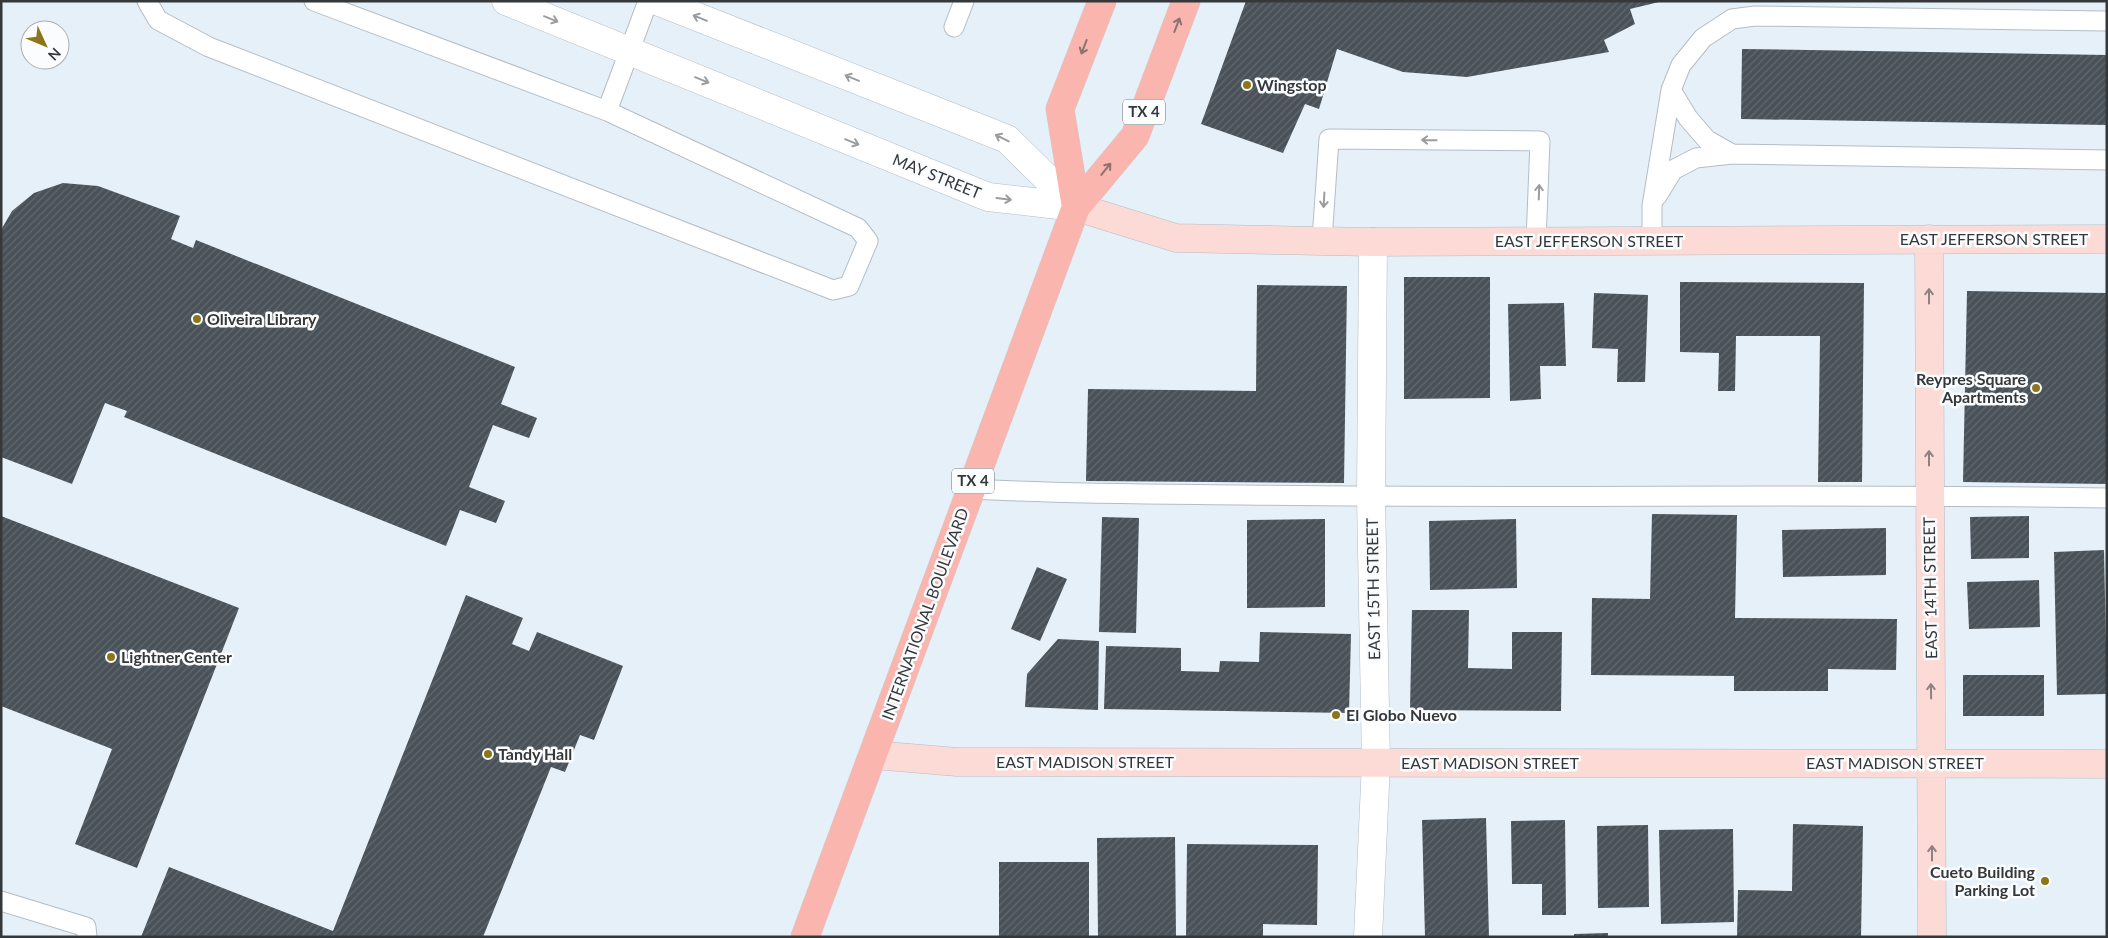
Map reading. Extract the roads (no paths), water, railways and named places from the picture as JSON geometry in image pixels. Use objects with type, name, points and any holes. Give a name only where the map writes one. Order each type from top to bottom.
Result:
[{"type":"main road","name":"INTERNATIONAL BOULEVARD","points":[[1076,207],[1060,109],[1102,1]]},
{"type":"main road","name":"INTERNATIONAL BOULEVARD","points":[[805,937],[1076,207],[1135,136],[1186,1]]},
{"type":"street","name":"MAY STREET","points":[[506,1],[988,197],[1076,207]]},
{"type":"street","points":[[657,1],[1007,139],[1076,207]]},
{"type":"street","name":"EAST JEFFERSON STREET","points":[[1076,207],[1176,238],[1373,242],[2107,239]]},
{"type":"street","name":"EAST 14TH STREET","points":[[1929,239],[1932,937]]},
{"type":"street","name":"EAST 15TH STREET","points":[[1368,937],[1376,764],[1371,497],[1373,242]]},
{"type":"street","name":"EAST MADISON STREET","points":[[874,755],[957,762],[1376,764],[1932,762],[2107,764]]},
{"type":"lane","points":[[147,1],[158,20],[209,47],[833,290],[849,286],[868,241],[858,228],[607,111],[343,6],[314,1]]},
{"type":"lane","points":[[607,111],[648,1]]},
{"type":"lane","points":[[954,28],[964,1]]},
{"type":"lane","points":[[1652,240],[1652,206],[1672,90],[1681,65],[1703,38],[1732,19],[1755,16],[2107,21]]},
{"type":"lane","points":[[1672,90],[1688,118],[1707,140],[1732,154]]},
{"type":"lane","points":[[1322,240],[1329,139],[1338,139],[1540,141],[1536,241]]},
{"type":"lane","points":[[1652,206],[1673,170],[1696,158],[1732,154],[2107,160]]},
{"type":"lane","points":[[970,489],[1039,493],[1371,497],[1929,495],[2107,498]]},
{"type":"lane","points":[[1,901],[86,926],[87,937]]},
{"type":"place","name":"Wingstop","points":[[1247,85]]},
{"type":"place","name":"Oliveira Library","points":[[197,319]]},
{"type":"place","name":"Reypres Square Apartments","points":[[2036,388]]},
{"type":"place","name":"Lightner Center","points":[[111,657]]},
{"type":"place","name":"El Globo Nuevo","points":[[1336,715]]},
{"type":"place","name":"Tandy Hall","points":[[488,754]]},
{"type":"place","name":"Cueto Building Parking Lot","points":[[2045,881]]}]
